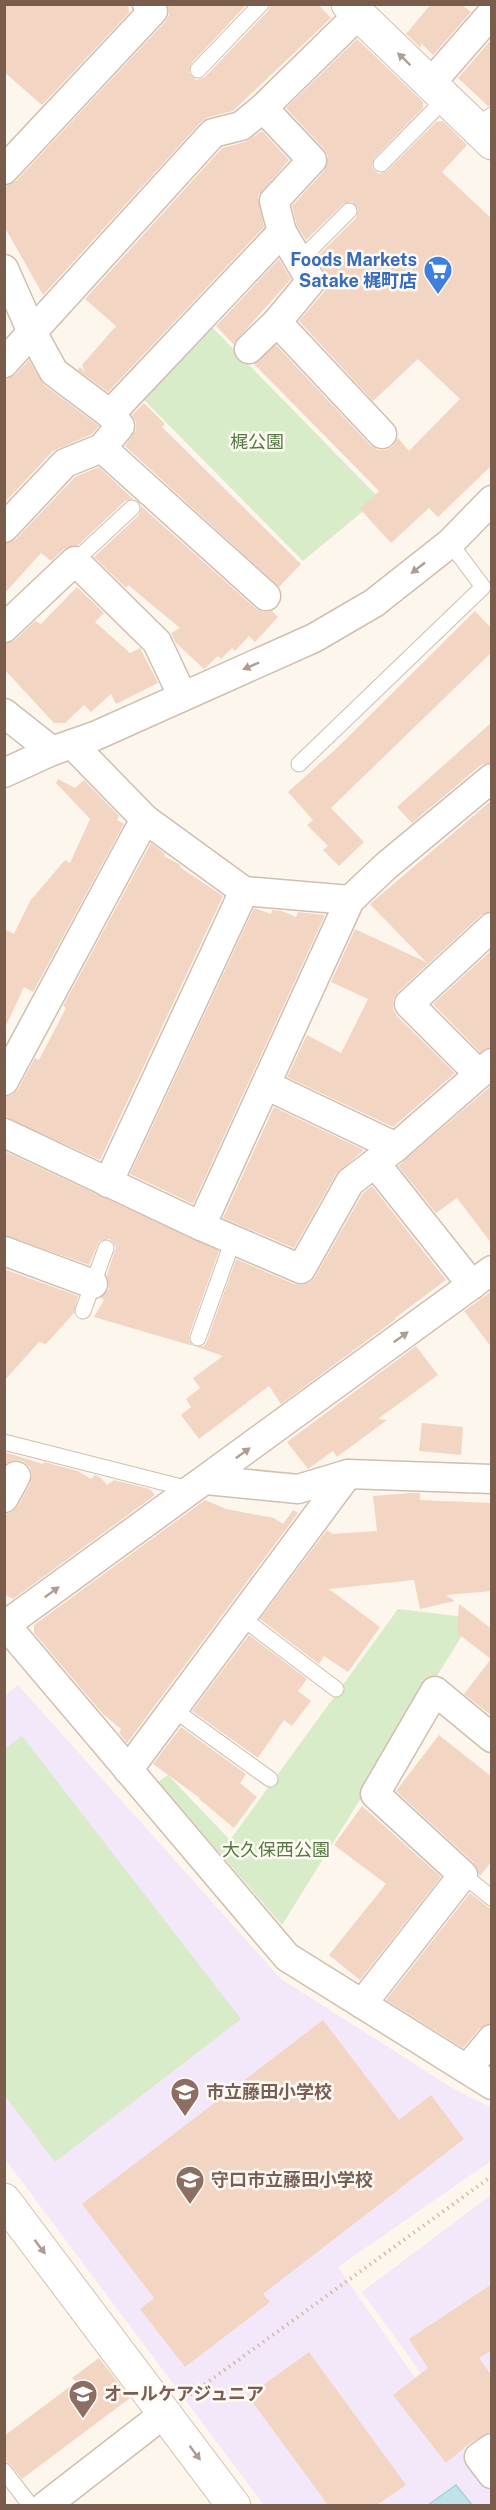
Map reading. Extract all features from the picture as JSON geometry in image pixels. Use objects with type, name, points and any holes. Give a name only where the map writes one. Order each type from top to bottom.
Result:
[{"type":"street","points":[[4,170],[153,11],[147,4]]},
{"type":"street","points":[[4,363],[213,133],[241,126],[263,108],[353,10],[438,92],[486,128]]},
{"type":"street","points":[[438,92],[492,13]]},
{"type":"street","points":[[249,349],[276,322],[310,281],[282,232],[274,201],[312,160],[263,108]]},
{"type":"street","points":[[110,414],[282,232]]},
{"type":"street","points":[[4,269],[32,332],[54,372],[110,414],[120,426],[102,448],[65,463],[4,528]]},
{"type":"street","points":[[276,322],[382,434]]},
{"type":"street","points":[[102,448],[266,596]]},
{"type":"street","points":[[4,773],[95,736],[182,695],[314,639],[374,603],[450,543],[492,500]]},
{"type":"street","points":[[4,628],[75,561],[157,642],[182,695]]},
{"type":"street","points":[[4,712],[62,748],[145,819],[244,891],[350,900]]},
{"type":"street","points":[[201,1226],[350,900],[386,866],[492,778]]},
{"type":"street","points":[[4,1081],[145,819]]},
{"type":"street","points":[[108,1183],[244,891]]},
{"type":"street","points":[[4,1133],[201,1226],[301,1269],[350,1182],[486,1069],[409,1005],[492,927]]},
{"type":"street","points":[[266,1085],[385,1155],[482,1278],[5,1625],[286,1957],[492,2085]]},
{"type":"street","points":[[4,1251],[93,1284]]},
{"type":"street","points":[[200,1485],[298,1490],[348,1474],[492,1479]]},
{"type":"street","points":[[128,1770],[348,1474]]},
{"type":"street","points":[[362,2004],[463,1875],[375,1794],[435,1691],[492,1738]]},
{"type":"street","points":[[467,2069],[492,2039]]},
{"type":"street","points":[[4,2200],[234,2505]]},
{"type":"street","points":[[45,2505],[165,2413]]},
{"type":"street","points":[[492,2448],[479,2457],[492,2474]]},
{"type":"lane","points":[[198,70],[261,4]]},
{"type":"lane","points":[[381,164],[438,92]]},
{"type":"lane","points":[[298,261],[349,211]]},
{"type":"lane","points":[[75,561],[132,508]]},
{"type":"lane","points":[[299,764],[483,587],[450,543]]},
{"type":"lane","points":[[198,1338],[233,1240]]},
{"type":"lane","points":[[83,1311],[106,1248]]},
{"type":"lane","points":[[4,1442],[200,1485]]},
{"type":"lane","points":[[242,1617],[336,1689]]},
{"type":"lane","points":[[173,1708],[270,1779]]},
{"type":"lane","points":[[463,1875],[492,1898]]},
{"type":"lane","points":[[4,2471],[31,2505]]},
{"type":"path","points":[[165,2413],[492,2176]]},
{"type":"shaded area","name":"守口市立藤田小学校","points":[[18,1685],[281,1979],[454,2089],[491,2107],[491,2161],[338,2267],[491,2487],[491,2505],[264,2505],[5,2159],[4,1696]]},
{"type":"shaded area","points":[[491,2195],[491,2369],[442,2402],[362,2292]]},
{"type":"green space","name":"梶公園","points":[[210,325],[379,498],[303,561],[140,396]]},
{"type":"green space","name":"大久保西公園","points":[[398,1609],[473,1618],[282,1925],[158,1782],[168,1775],[230,1840]]},
{"type":"green space","points":[[22,1736],[241,2019],[55,2162],[5,2096],[4,1749]]},
{"type":"water","points":[[456,2485],[472,2505],[428,2505]]},
{"type":"building","points":[[4,4],[128,4],[129,13],[42,105],[4,72]]},
{"type":"building","points":[[168,4],[247,4],[191,64],[189,73],[196,80],[205,77],[268,11],[271,4],[318,4],[331,18],[233,111],[209,117],[201,122],[43,295],[4,226],[4,186],[16,181],[165,22],[169,15]]},
{"type":"building","points":[[431,4],[461,4],[471,12],[433,55],[421,43],[421,48],[406,34]]},
{"type":"building","points":[[357,39],[423,102],[423,108],[374,158],[372,166],[374,170],[379,174],[387,171],[436,122],[443,121],[467,145],[442,172],[492,219],[492,465],[438,517],[429,508],[391,543],[360,509],[379,491],[254,364],[276,345],[370,445],[378,450],[386,450],[393,446],[398,438],[409,451],[460,399],[418,359],[373,401],[299,321],[324,292],[327,283],[325,273],[316,258],[356,218],[358,209],[352,202],[343,204],[306,240],[297,226],[292,206],[324,171],[328,156],[286,108]]},
{"type":"building","points":[[492,39],[492,105],[488,106],[458,78]]},
{"type":"building","points":[[262,131],[289,160],[258,196],[264,227],[108,392],[78,370],[80,367],[85,372],[82,365],[116,326],[85,299],[222,148],[245,142]]},
{"type":"building","points":[[279,259],[291,279],[233,344],[216,326]]},
{"type":"building","points":[[29,360],[44,385],[99,426],[92,434],[53,451],[4,503],[4,379],[16,374]]},
{"type":"building","points":[[144,403],[165,424],[162,427],[301,564],[279,587],[125,446],[136,430],[136,422],[132,415]]},
{"type":"building","points":[[99,467],[133,499],[125,501],[78,545],[64,549],[51,561],[41,553],[4,594],[4,544],[16,539],[75,477]]},
{"type":"building","points":[[141,506],[255,608],[263,612],[272,611],[278,617],[255,642],[249,636],[235,651],[232,648],[221,659],[218,656],[204,669],[176,643],[171,633],[180,628],[128,585],[126,588],[94,557],[139,515]]},
{"type":"building","points":[[77,587],[104,613],[95,622],[130,653],[140,648],[158,683],[116,704],[111,694],[91,712],[84,705],[65,723],[54,723],[4,669],[4,644],[15,640],[35,621],[41,624]]},
{"type":"building","points":[[475,611],[492,629],[492,652],[331,808],[364,842],[339,866],[323,850],[328,846],[307,825],[313,820],[288,792],[338,747]]},
{"type":"building","points":[[492,722],[492,762],[481,765],[412,823],[397,807]]},
{"type":"building","points":[[58,779],[75,788],[84,780],[119,816],[117,820],[124,824],[33,992],[24,987],[4,1030],[4,929],[14,934],[30,901],[65,860],[70,863],[90,819],[56,783]]},
{"type":"building","points":[[492,800],[492,911],[481,915],[398,992],[393,1000],[393,1009],[397,1016],[455,1073],[393,1127],[287,1077],[307,1035],[341,1053],[368,999],[331,982],[355,929],[426,962],[370,904]]},
{"type":"building","points":[[151,843],[165,854],[164,856],[223,896],[100,1160],[4,1117],[4,1097],[12,1095],[18,1089],[35,1058],[39,1060],[66,1008],[63,1006]]},
{"type":"building","points":[[254,908],[271,914],[272,910],[282,911],[296,917],[298,912],[325,915],[193,1204],[130,1174]]},
{"type":"building","points":[[492,950],[492,1047],[480,1052],[433,1004]]},
{"type":"building","points":[[492,1085],[492,1244],[457,1198],[436,1213],[398,1166]]},
{"type":"building","points":[[274,1107],[364,1150],[336,1174],[294,1248],[223,1218]]},
{"type":"building","points":[[4,1151],[219,1251],[189,1335],[193,1346],[94,1317],[104,1300],[101,1298],[109,1289],[107,1275],[116,1247],[110,1239],[99,1241],[89,1265],[4,1235]]},
{"type":"building","points":[[372,1186],[446,1280],[281,1404],[269,1386],[199,1439],[181,1415],[191,1407],[186,1399],[200,1388],[193,1378],[223,1356],[197,1347],[204,1346],[207,1341],[236,1259],[294,1284],[309,1283],[315,1277],[363,1193]]},
{"type":"building","points":[[4,1269],[78,1296],[74,1313],[46,1344],[39,1342],[4,1381]]},
{"type":"building","points":[[492,1291],[492,1348],[464,1311]]},
{"type":"building","points":[[416,1346],[438,1375],[378,1419],[387,1420],[337,1457],[333,1451],[308,1469],[287,1442]]},
{"type":"building","points":[[422,1423],[463,1427],[461,1455],[419,1451]]},
{"type":"building","points":[[4,1452],[43,1464],[44,1462],[78,1471],[91,1479],[95,1475],[107,1485],[114,1480],[150,1489],[155,1495],[13,1599],[4,1594],[4,1514],[12,1512],[18,1506],[30,1484],[32,1475],[30,1467],[23,1461],[15,1460],[4,1465]]},
{"type":"building","points":[[420,1493],[420,1500],[492,1503],[492,1591],[446,1595],[455,1601],[420,1609],[414,1580],[329,1589],[380,1627],[348,1672],[324,1656],[319,1664],[260,1619],[327,1530],[332,1534],[377,1531],[373,1496]]},
{"type":"building","points":[[205,1500],[226,1509],[274,1518],[283,1524],[293,1510],[298,1513],[127,1743],[119,1733],[121,1729],[103,1714],[34,1633],[34,1625]]},
{"type":"building","points":[[459,1604],[492,1629],[492,1716],[464,1694],[491,1659],[457,1633]]},
{"type":"building","points":[[249,1635],[307,1679],[298,1691],[311,1701],[292,1726],[284,1720],[258,1758],[192,1711]]},
{"type":"building","points":[[181,1727],[246,1774],[240,1783],[257,1797],[234,1828],[200,1798],[153,1764]]},
{"type":"building","points":[[439,1735],[492,1777],[492,1861],[480,1876],[474,1863],[396,1791]]},
{"type":"building","points":[[362,1806],[441,1877],[360,1980],[329,1955],[386,1884],[334,1845]]},
{"type":"building","points":[[470,1893],[492,1910],[492,2023],[480,2028],[463,2048],[386,2000]]},
{"type":"building","points":[[323,2020],[399,2120],[431,2095],[464,2139],[263,2294],[270,2302],[185,2367],[140,2309],[154,2298],[82,2204]]},
{"type":"building","points":[[492,2284],[492,2350],[479,2358],[492,2376],[492,2431],[470,2443],[446,2463],[393,2395],[428,2368],[409,2339]]},
{"type":"building","points":[[309,2352],[406,2485],[377,2505],[328,2505],[248,2396]]},
{"type":"building","points":[[99,2358],[130,2398],[22,2479],[11,2465],[4,2461],[4,2436],[76,2382],[72,2378]]},
{"type":"place","name":"Foods Markets Satake 梶町店","points":[[438,296]]},
{"type":"place","name":"市立藤田小学校","points":[[185,2118]]},
{"type":"place","name":"守口市立藤田小学校","points":[[190,2206]]},
{"type":"place","name":"オールケアジュニア","points":[[83,2420]]}]
